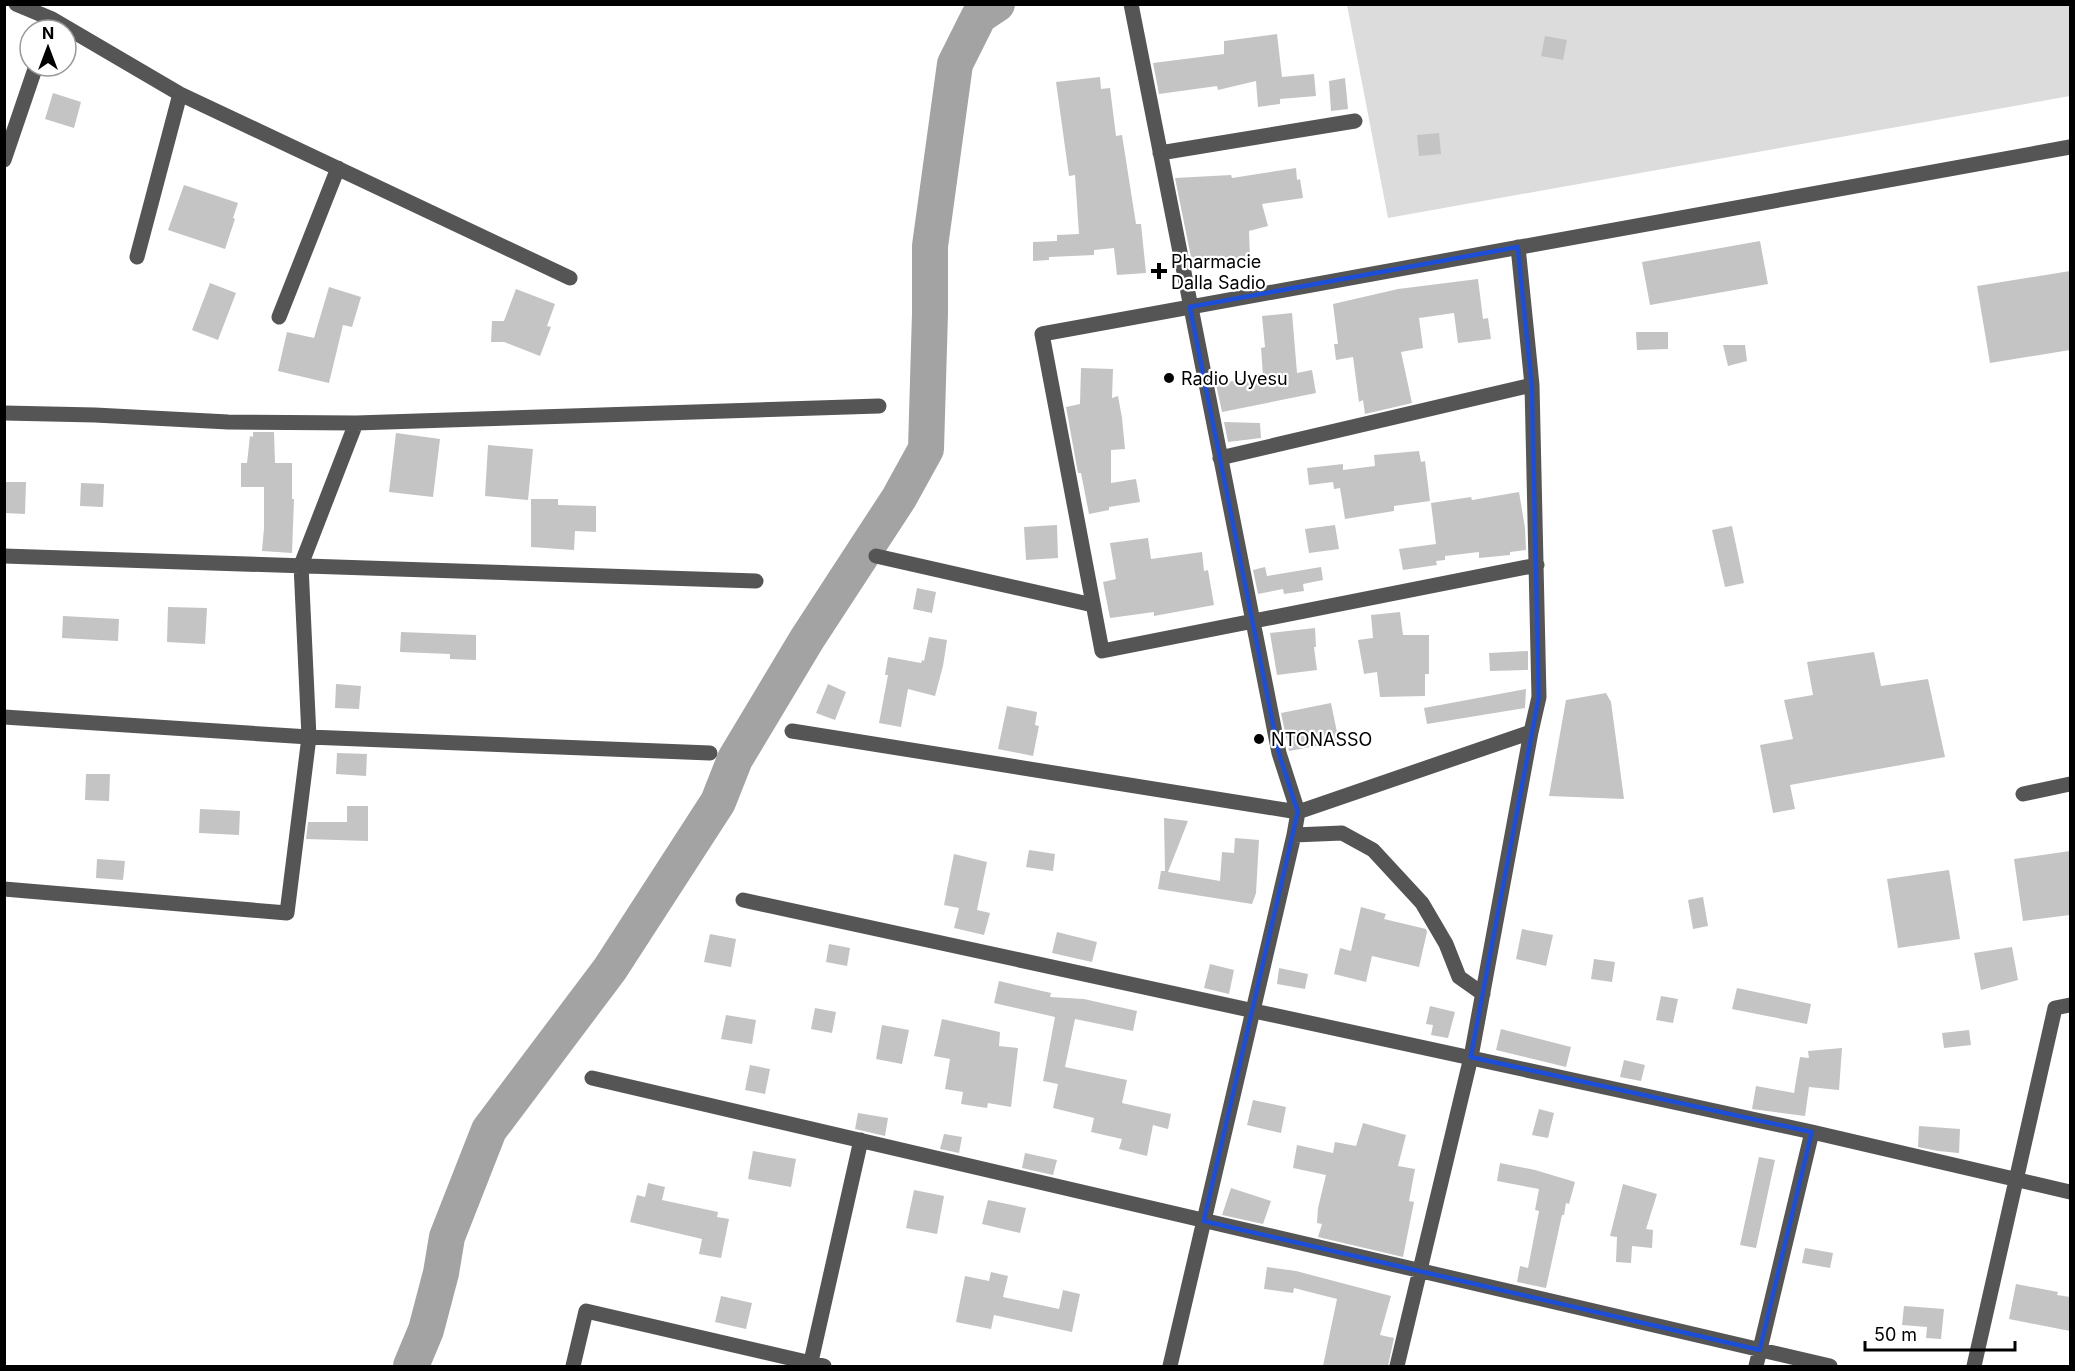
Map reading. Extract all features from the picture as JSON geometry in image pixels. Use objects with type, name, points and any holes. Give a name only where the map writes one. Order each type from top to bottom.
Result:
[{"type":"street","points":[[16,4],[39,18]]},
{"type":"street","points":[[1131,4],[1280,753],[1298,812],[1170,1366]]},
{"type":"street","points":[[78,39],[180,94],[570,278]]},
{"type":"street","points":[[4,160],[32,78]]},
{"type":"street","points":[[136,257],[180,94]]},
{"type":"street","points":[[1160,153],[1355,121]]},
{"type":"street","points":[[1537,565],[1102,651],[1042,334],[2070,147]]},
{"type":"street","points":[[279,317],[338,168]]},
{"type":"street","points":[[1397,1366],[1471,1057],[1539,697],[1532,385],[1518,248]]},
{"type":"street","points":[[1220,458],[1532,385]]},
{"type":"street","points":[[4,413],[228,422],[356,423],[879,406]]},
{"type":"street","points":[[4,889],[287,913],[309,737],[301,565],[356,423]]},
{"type":"street","points":[[4,556],[756,581]]},
{"type":"street","points":[[876,556],[1093,605]]},
{"type":"street","points":[[4,717],[309,737],[710,753]]},
{"type":"street","points":[[792,730],[1298,812],[1531,732]]},
{"type":"street","points":[[2023,794],[2070,784]]},
{"type":"street","points":[[1294,835],[1342,833],[1373,850],[1422,903],[1446,944],[1459,977],[1483,994]]},
{"type":"street","points":[[743,900],[1812,1132],[2070,1192]]},
{"type":"street","points":[[1974,1366],[2055,1008],[2070,1005]]},
{"type":"street","points":[[592,1078],[1830,1366]]},
{"type":"street","points":[[1756,1366],[1812,1132]]},
{"type":"street","points":[[573,1366],[585,1311],[815,1366],[861,1140]]},
{"type":"highlighted area","points":[[1518,247],[1532,385],[1539,697],[1471,1057],[1812,1132],[1760,1350],[1204,1221],[1298,812],[1279,753],[1190,307]]},
{"type":"shaded area","points":[[1347,5],[2070,5],[2070,96],[1388,218]]},
{"type":"building","points":[[1277,34],[1282,77],[1314,74],[1316,96],[1280,99],[1280,104],[1258,107],[1256,81],[1218,90],[1217,86],[1159,94],[1153,63],[1224,54],[1224,41]]},
{"type":"building","points":[[1545,36],[1567,40],[1563,60],[1541,56]]},
{"type":"building","points":[[1100,77],[1101,89],[1110,88],[1116,136],[1122,135],[1136,224],[1141,224],[1146,273],[1117,275],[1114,248],[1094,250],[1094,255],[1049,257],[1049,260],[1033,261],[1033,242],[1057,241],[1057,235],[1079,234],[1075,175],[1069,176],[1056,82]]},
{"type":"building","points":[[1345,78],[1348,109],[1331,111],[1329,81]]},
{"type":"building","points":[[53,93],[81,102],[74,128],[45,119]]},
{"type":"building","points":[[1439,133],[1441,154],[1419,156],[1417,135]]},
{"type":"building","points":[[1296,168],[1303,198],[1262,204],[1268,226],[1249,231],[1250,257],[1208,260],[1209,264],[1193,267],[1175,178],[1231,175],[1232,178]]},
{"type":"building","points":[[184,185],[238,203],[225,249],[168,230]]},
{"type":"building","points":[[1760,241],[1768,284],[1650,305],[1642,262]]},
{"type":"building","points":[[2070,271],[2070,350],[1990,363],[1977,286]]},
{"type":"building","points":[[1478,279],[1483,319],[1488,318],[1491,339],[1458,343],[1454,313],[1419,318],[1423,348],[1401,352],[1412,403],[1365,414],[1363,400],[1359,402],[1353,357],[1336,360],[1334,344],[1338,344],[1333,304],[1398,289]]},
{"type":"building","points":[[210,283],[236,293],[218,340],[192,330]]},
{"type":"building","points":[[329,287],[361,297],[352,327],[343,325],[329,383],[278,371],[287,332],[314,338]]},
{"type":"building","points":[[516,289],[555,304],[547,326],[551,327],[540,356],[504,342],[491,342],[492,321],[504,321]]},
{"type":"building","points":[[1292,313],[1297,373],[1312,370],[1316,393],[1222,412],[1216,384],[1263,376],[1261,348],[1265,347],[1262,316]]},
{"type":"building","points":[[1636,332],[1668,332],[1668,349],[1637,350]]},
{"type":"building","points":[[1723,345],[1745,345],[1747,361],[1728,366]]},
{"type":"building","points":[[1081,368],[1113,369],[1112,398],[1118,396],[1125,449],[1111,450],[1111,483],[1136,479],[1140,502],[1109,507],[1109,510],[1089,514],[1081,473],[1078,473],[1066,407],[1080,404]]},
{"type":"building","points":[[1224,422],[1260,423],[1261,438],[1228,442]]},
{"type":"building","points":[[253,432],[274,432],[275,463],[292,463],[292,499],[294,499],[292,553],[262,551],[264,487],[241,487],[241,463],[247,463],[250,436],[253,437]]},
{"type":"building","points":[[396,433],[440,439],[433,497],[389,492]]},
{"type":"building","points":[[488,445],[533,449],[528,500],[485,496]]},
{"type":"building","points":[[1419,451],[1421,462],[1425,461],[1430,501],[1394,506],[1394,511],[1345,519],[1340,488],[1334,489],[1333,482],[1309,485],[1307,468],[1343,464],[1343,470],[1375,466],[1374,455]]},
{"type":"building","points":[[4,482],[26,482],[25,514],[4,513]]},
{"type":"building","points":[[81,483],[104,484],[103,507],[80,506]]},
{"type":"building","points":[[1519,492],[1526,550],[1510,552],[1510,555],[1479,558],[1479,552],[1445,556],[1445,560],[1436,561],[1437,565],[1403,570],[1399,549],[1436,544],[1431,503],[1471,497],[1472,500]]},
{"type":"building","points":[[531,499],[558,499],[558,505],[596,506],[596,532],[575,531],[574,550],[531,547]]},
{"type":"building","points":[[1057,525],[1058,558],[1026,560],[1024,527]]},
{"type":"building","points":[[1335,525],[1339,549],[1309,553],[1305,529]]},
{"type":"building","points":[[1732,526],[1744,583],[1725,587],[1712,530]]},
{"type":"building","points":[[1148,538],[1151,559],[1202,552],[1204,571],[1208,570],[1214,605],[1154,616],[1154,612],[1110,618],[1103,582],[1116,579],[1110,543]]},
{"type":"building","points":[[1265,567],[1267,576],[1321,567],[1323,580],[1303,584],[1304,591],[1284,594],[1283,589],[1258,594],[1253,570]]},
{"type":"building","points":[[917,588],[936,592],[932,613],[913,609]]},
{"type":"building","points":[[168,607],[207,608],[205,644],[167,642]]},
{"type":"building","points":[[1400,612],[1403,635],[1429,635],[1429,674],[1425,674],[1425,696],[1380,697],[1377,672],[1364,674],[1358,640],[1373,638],[1371,615]]},
{"type":"building","points":[[63,616],[119,619],[118,641],[62,638]]},
{"type":"building","points":[[1315,628],[1316,647],[1314,647],[1317,670],[1277,675],[1270,633]]},
{"type":"building","points":[[401,632],[476,635],[476,660],[450,659],[450,654],[400,652]]},
{"type":"building","points":[[929,637],[947,640],[935,696],[908,689],[901,727],[879,723],[888,675],[885,675],[888,657],[921,663],[922,660],[924,661]]},
{"type":"building","points":[[1528,651],[1528,670],[1490,671],[1489,653]]},
{"type":"building","points":[[1874,652],[1881,686],[1928,679],[1945,757],[1790,785],[1795,809],[1773,813],[1760,745],[1793,739],[1784,700],[1813,695],[1807,662]]},
{"type":"building","points":[[336,684],[361,686],[359,709],[335,708]]},
{"type":"building","points":[[828,684],[846,692],[835,720],[816,713]]},
{"type":"building","points":[[1526,689],[1525,708],[1427,724],[1424,708]]},
{"type":"building","points":[[1606,693],[1611,702],[1624,799],[1549,796],[1566,700]]},
{"type":"building","points":[[1331,703],[1339,742],[1289,751],[1281,713]]},
{"type":"building","points":[[1007,706],[1037,712],[1035,725],[1039,726],[1033,756],[998,749]]},
{"type":"building","points":[[337,753],[367,754],[366,776],[336,774]]},
{"type":"building","points":[[86,774],[110,774],[109,801],[85,800]]},
{"type":"building","points":[[347,806],[368,806],[368,841],[306,839],[308,822],[347,822]]},
{"type":"building","points":[[200,809],[240,811],[239,835],[199,833]]},
{"type":"building","points":[[1164,818],[1188,821],[1168,872],[1220,881],[1222,852],[1234,853],[1235,838],[1259,840],[1256,893],[1252,904],[1158,889],[1161,871],[1165,871]]},
{"type":"building","points":[[1029,850],[1055,854],[1053,871],[1026,867]]},
{"type":"building","points":[[2070,851],[2070,915],[2023,921],[2014,859]]},
{"type":"building","points":[[954,854],[987,862],[977,910],[990,913],[984,935],[954,928],[959,908],[944,905]]},
{"type":"building","points":[[97,859],[125,861],[123,880],[96,878]]},
{"type":"building","points":[[1949,870],[1960,939],[1898,948],[1887,879]]},
{"type":"building","points":[[1703,897],[1708,926],[1693,929],[1688,900]]},
{"type":"building","points":[[1361,907],[1386,914],[1384,919],[1426,929],[1419,967],[1372,956],[1366,982],[1334,974],[1340,948],[1351,951]]},
{"type":"building","points":[[1522,929],[1553,935],[1546,966],[1516,959]]},
{"type":"building","points":[[1057,932],[1097,942],[1092,962],[1052,953]]},
{"type":"building","points":[[710,934],[736,939],[731,967],[704,962]]},
{"type":"building","points":[[829,944],[850,948],[847,966],[826,962]]},
{"type":"building","points":[[2012,947],[2018,980],[1981,990],[1974,953]]},
{"type":"building","points":[[1594,959],[1615,962],[1612,982],[1591,979]]},
{"type":"building","points":[[1210,964],[1234,970],[1229,994],[1204,988]]},
{"type":"building","points":[[1279,968],[1308,974],[1305,989],[1277,984]]},
{"type":"building","points":[[999,981],[1051,993],[1050,997],[1084,999],[1137,1011],[1133,1031],[1075,1019],[1065,1067],[1127,1080],[1122,1103],[1171,1114],[1168,1129],[1153,1125],[1147,1156],[1119,1149],[1122,1139],[1091,1132],[1094,1118],[1053,1108],[1058,1084],[1043,1081],[1055,1017],[994,1003]]},
{"type":"building","points":[[1737,988],[1811,1004],[1807,1024],[1732,1009]]},
{"type":"building","points":[[1661,996],[1678,999],[1673,1023],[1656,1020]]},
{"type":"building","points":[[1430,1006],[1455,1012],[1448,1038],[1431,1035],[1433,1025],[1426,1024]]},
{"type":"building","points":[[815,1008],[836,1012],[832,1033],[811,1029]]},
{"type":"building","points":[[726,1015],[756,1020],[752,1044],[721,1039]]},
{"type":"building","points":[[942,1019],[1000,1032],[999,1046],[1018,1048],[1011,1107],[988,1103],[987,1108],[961,1104],[963,1092],[945,1089],[950,1059],[934,1056]]},
{"type":"building","points":[[882,1025],[909,1030],[902,1064],[876,1059]]},
{"type":"building","points":[[1501,1029],[1571,1047],[1566,1067],[1496,1050]]},
{"type":"building","points":[[1969,1030],[1971,1045],[1944,1048],[1942,1033]]},
{"type":"building","points":[[1842,1048],[1839,1090],[1809,1087],[1805,1116],[1752,1109],[1756,1086],[1794,1093],[1800,1057],[1809,1058],[1808,1051]]},
{"type":"building","points":[[1624,1060],[1645,1065],[1641,1081],[1620,1077]]},
{"type":"building","points":[[750,1065],[770,1069],[765,1094],[745,1090]]},
{"type":"building","points":[[1253,1100],[1286,1107],[1281,1133],[1247,1125]]},
{"type":"building","points":[[1539,1109],[1554,1113],[1548,1138],[1532,1135]]},
{"type":"building","points":[[858,1113],[888,1118],[885,1136],[855,1129]]},
{"type":"building","points":[[1363,1123],[1406,1135],[1398,1166],[1415,1169],[1409,1201],[1414,1202],[1403,1257],[1318,1237],[1322,1224],[1317,1223],[1318,1208],[1326,1175],[1293,1168],[1297,1145],[1333,1153],[1335,1142],[1356,1146]]},
{"type":"building","points":[[1919,1126],[1960,1129],[1959,1153],[1918,1147]]},
{"type":"building","points":[[944,1134],[962,1137],[959,1153],[940,1149]]},
{"type":"building","points":[[753,1151],[796,1159],[791,1187],[748,1179]]},
{"type":"building","points":[[1025,1153],[1057,1160],[1053,1175],[1022,1168]]},
{"type":"building","points":[[1759,1157],[1775,1160],[1756,1248],[1740,1245]]},
{"type":"building","points":[[1500,1163],[1535,1170],[1575,1182],[1569,1204],[1566,1203],[1564,1215],[1562,1215],[1546,1288],[1517,1282],[1520,1266],[1528,1268],[1539,1211],[1535,1210],[1539,1189],[1497,1181]]},
{"type":"building","points":[[648,1183],[665,1187],[662,1200],[718,1212],[717,1217],[729,1219],[721,1258],[699,1254],[702,1239],[630,1222],[637,1195],[645,1197]]},
{"type":"building","points":[[1623,1184],[1657,1194],[1646,1229],[1653,1230],[1652,1248],[1632,1246],[1631,1263],[1616,1262],[1617,1237],[1610,1236]]},
{"type":"building","points":[[1231,1188],[1271,1201],[1263,1224],[1222,1215]]},
{"type":"building","points":[[914,1190],[944,1196],[937,1234],[906,1228]]},
{"type":"building","points":[[988,1200],[1026,1208],[1020,1233],[982,1224]]},
{"type":"building","points":[[1805,1248],[1833,1253],[1830,1268],[1802,1263]]},
{"type":"building","points":[[1267,1267],[1296,1271],[1391,1296],[1380,1335],[1394,1338],[1388,1366],[1323,1366],[1337,1299],[1294,1288],[1293,1293],[1264,1289]]},
{"type":"building","points":[[991,1272],[1008,1276],[1003,1297],[1059,1309],[1063,1290],[1080,1294],[1072,1332],[994,1315],[991,1329],[956,1322],[965,1276],[989,1281]]},
{"type":"building","points":[[2016,1284],[2058,1292],[2057,1295],[2070,1297],[2070,1331],[2009,1319]]},
{"type":"building","points":[[721,1296],[752,1303],[746,1329],[715,1322]]},
{"type":"building","points":[[1904,1306],[1944,1309],[1941,1339],[1926,1338],[1927,1327],[1902,1325]]},
{"type":"waterway","points":[[411,1366],[426,1330],[441,1273],[447,1237],[489,1130],[610,969],[718,802],[735,759],[807,639],[899,498],[926,449],[930,246],[955,64],[979,16],[997,4]]},
{"type":"place","name":"Pharmacie Dalla Sadio","points":[[1159,271]]},
{"type":"place","name":"Radio Uyesu","points":[[1169,378]]},
{"type":"place","name":"NTONASSO","points":[[1259,739]]}]
